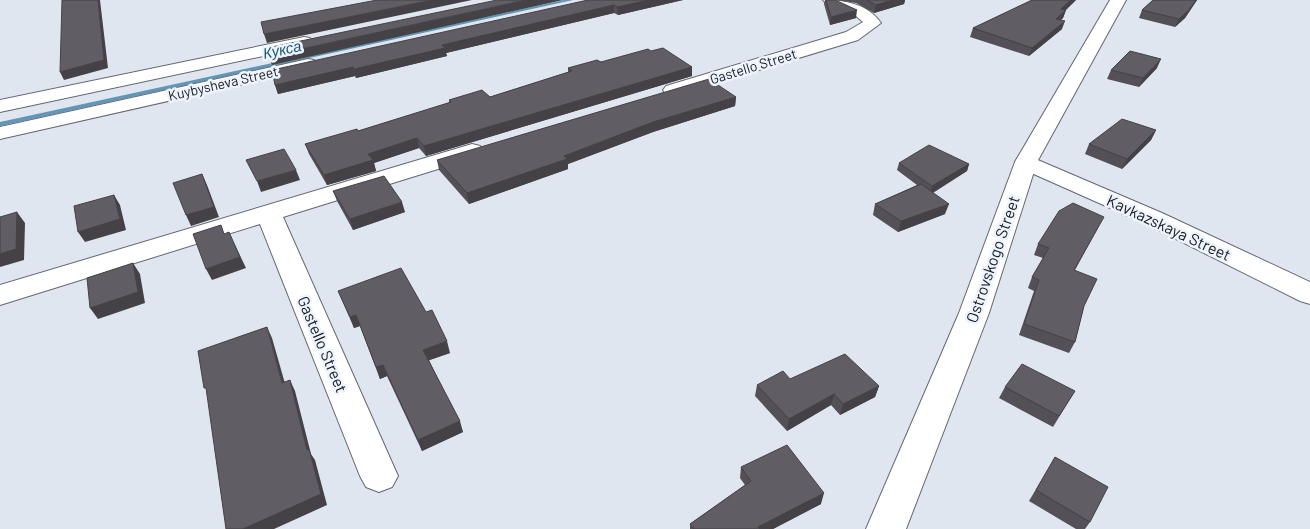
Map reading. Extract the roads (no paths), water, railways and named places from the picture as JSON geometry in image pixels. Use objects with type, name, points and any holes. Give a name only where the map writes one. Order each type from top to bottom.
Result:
[{"type":"street","name":"Gastello Street","points":[[654,95],[852,36],[873,24],[862,13],[831,0]]},
{"type":"street","name":"Ostrovskogo Street","points":[[886,529],[974,313],[1026,162],[1118,0]]},
{"type":"street","name":"Kuybysheva Street","points":[[0,106],[320,39]]},
{"type":"street","name":"Kuybysheva Street","points":[[0,132],[321,61]]},
{"type":"street","points":[[0,295],[494,144]]},
{"type":"street","name":"Kavkazskaya Street","points":[[1026,162],[1153,218],[1310,294]]},
{"type":"street","name":"Gastello Street","points":[[268,212],[379,476]]},
{"type":"waterway","name":"Кукса","points":[[0,124],[571,0]]}]
